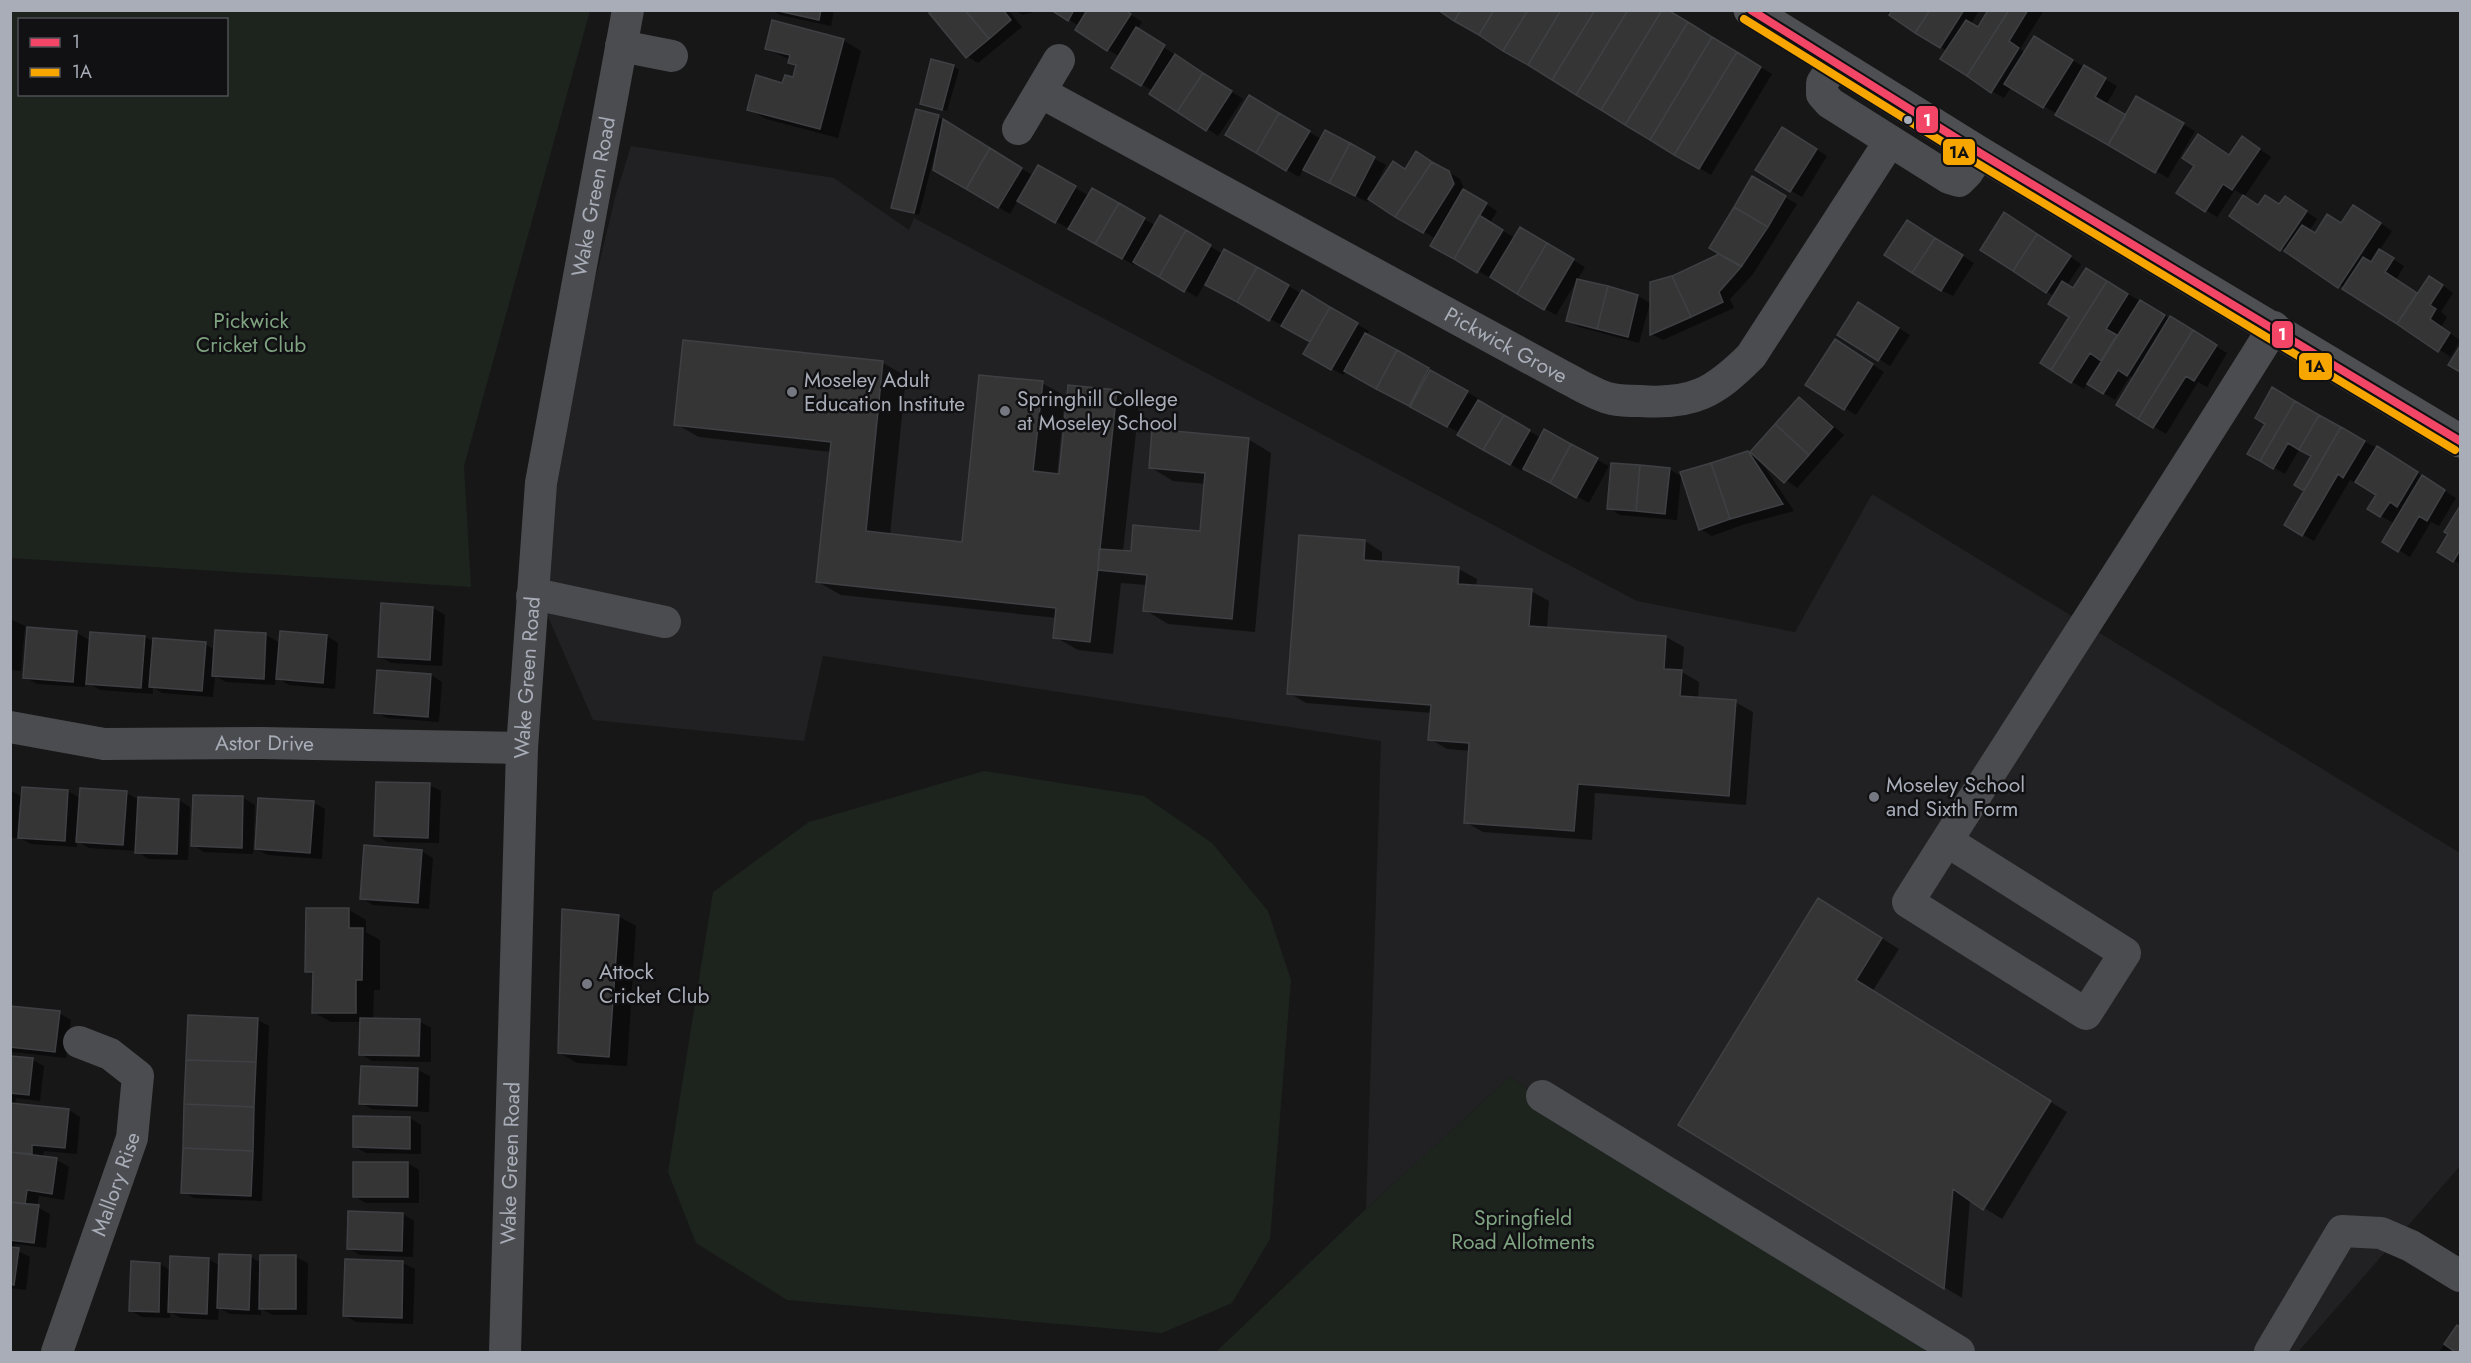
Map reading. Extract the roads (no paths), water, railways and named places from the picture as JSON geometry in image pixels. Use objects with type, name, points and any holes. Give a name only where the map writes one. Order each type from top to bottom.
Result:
[{"type":"main road","points":[[1750,10],[1980,153],[2274,327],[2460,441]]},
{"type":"street","name":"Wake Green Road","points":[[505,1353],[522,748],[541,483],[628,10]]},
{"type":"street","points":[[621,46],[672,56]]},
{"type":"street","points":[[1018,129],[1042,93],[1059,60]]},
{"type":"street","points":[[1835,63],[1822,83],[1822,94],[1830,103],[1949,178],[1959,180],[1967,173],[1980,153]]},
{"type":"street","name":"Pickwick Grove","points":[[1042,93],[1566,378],[1611,399],[1652,402],[1683,401],[1707,392],[1732,375],[1751,356],[1890,141]]},
{"type":"street","points":[[1947,841],[2125,953],[2086,1014],[1908,902],[2274,327]]},
{"type":"street","points":[[532,596],[544,596],[665,622]]},
{"type":"street","name":"Astor Drive","points":[[10,727],[104,744],[262,743],[522,748]]},
{"type":"street","name":"Mallory Rise","points":[[58,1352],[132,1138],[138,1076],[110,1054],[79,1042]]},
{"type":"street","points":[[1542,1096],[1959,1353]]},
{"type":"street","points":[[2270,1353],[2342,1232],[2381,1233],[2411,1246],[2460,1276]]},
{"type":"place","name":"Moseley Adult Education Institute","points":[[792,392]]},
{"type":"place","name":"Springhill College at Moseley School","points":[[1005,411]]},
{"type":"place","name":"Moseley School and Sixth Form","points":[[1874,797]]},
{"type":"place","name":"Attock Cricket Club","points":[[587,984]]},
{"type":"park label","name":"Pickwick Cricket Club","points":[[251,333]]},
{"type":"park label","name":"Springfield Road Allotments","points":[[1523,1230]]}]
